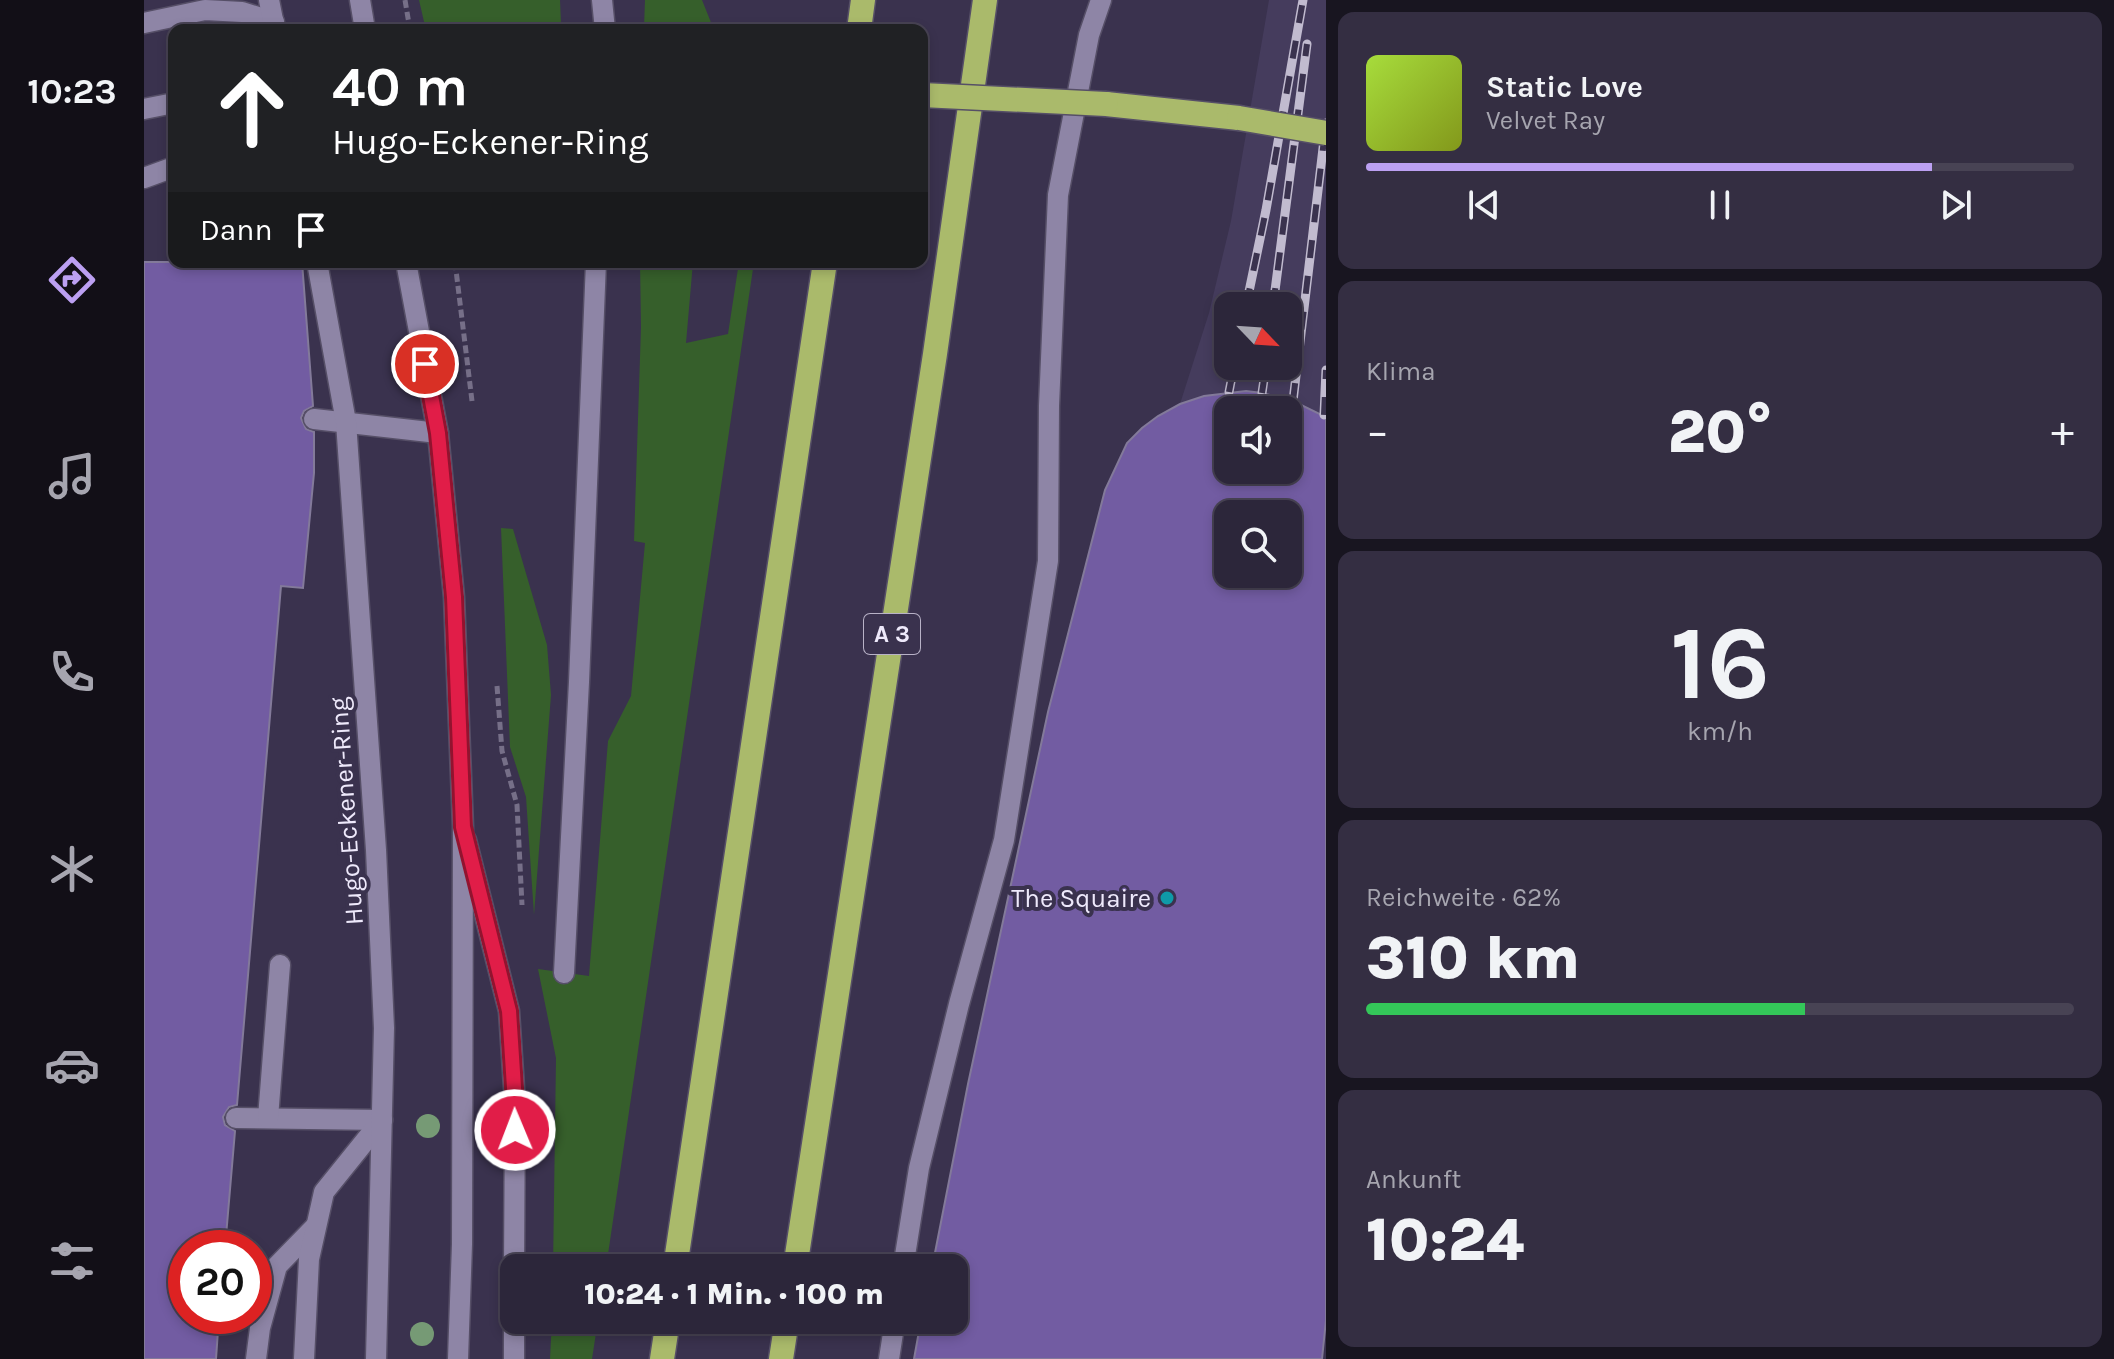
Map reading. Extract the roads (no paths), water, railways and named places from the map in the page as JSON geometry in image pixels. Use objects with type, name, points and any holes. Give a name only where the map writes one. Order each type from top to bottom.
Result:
[{"type":"highway","points":[[860,24],[863,0]]},
{"type":"highway","name":"A 3","points":[[797,1254],[935,354],[985,0]]},
{"type":"highway","points":[[928,95],[1106,104],[1239,118],[1323,133]]},
{"type":"highway","points":[[677,1254],[824,268]]},
{"type":"highway","points":[[662,1359],[666,1334]]},
{"type":"highway","points":[[781,1359],[785,1334]]},
{"type":"street","points":[[269,0],[275,24]]},
{"type":"street","points":[[360,0],[364,24]]},
{"type":"street","points":[[602,0],[604,24]]},
{"type":"street","points":[[905,1254],[919,1168],[959,1004],[1004,840],[1048,561],[1049,406],[1058,195],[1089,35],[1101,0]]},
{"type":"street","points":[[144,23],[205,10],[242,12],[270,24]]},
{"type":"street","points":[[144,109],[168,104]]},
{"type":"street","points":[[144,178],[168,169]]},
{"type":"street","name":"Hugo-Eckener-Ring","points":[[318,268],[346,422],[376,850],[384,1028],[376,1359]]},
{"type":"street","points":[[407,268],[438,433],[454,597],[463,827],[462,1244],[458,1359]]},
{"type":"street","points":[[564,973],[596,268]]},
{"type":"street","points":[[314,419],[438,433]]},
{"type":"street","points":[[463,827],[509,1011],[515,1103],[514,1254]]},
{"type":"street","points":[[268,1118],[280,965]]},
{"type":"street","points":[[236,1118],[382,1120]]},
{"type":"street","points":[[304,1359],[309,1259],[324,1192],[382,1120]]},
{"type":"street","points":[[256,1359],[260,1328],[277,1266],[315,1227]]},
{"type":"street","points":[[514,1334],[514,1359]]},
{"type":"street","points":[[889,1359],[893,1334]]},
{"type":"railway","points":[[1249,292],[1303,0]]},
{"type":"railway","points":[[1275,292],[1307,44]]},
{"type":"railway","points":[[1294,396],[1326,123]]},
{"type":"railway","points":[[1324,415],[1326,370]]},
{"type":"railway","points":[[1229,392],[1231,380]]},
{"type":"railway","points":[[1262,393],[1264,380]]},
{"type":"place","name":"The Squaire","points":[[1167,898]]}]
